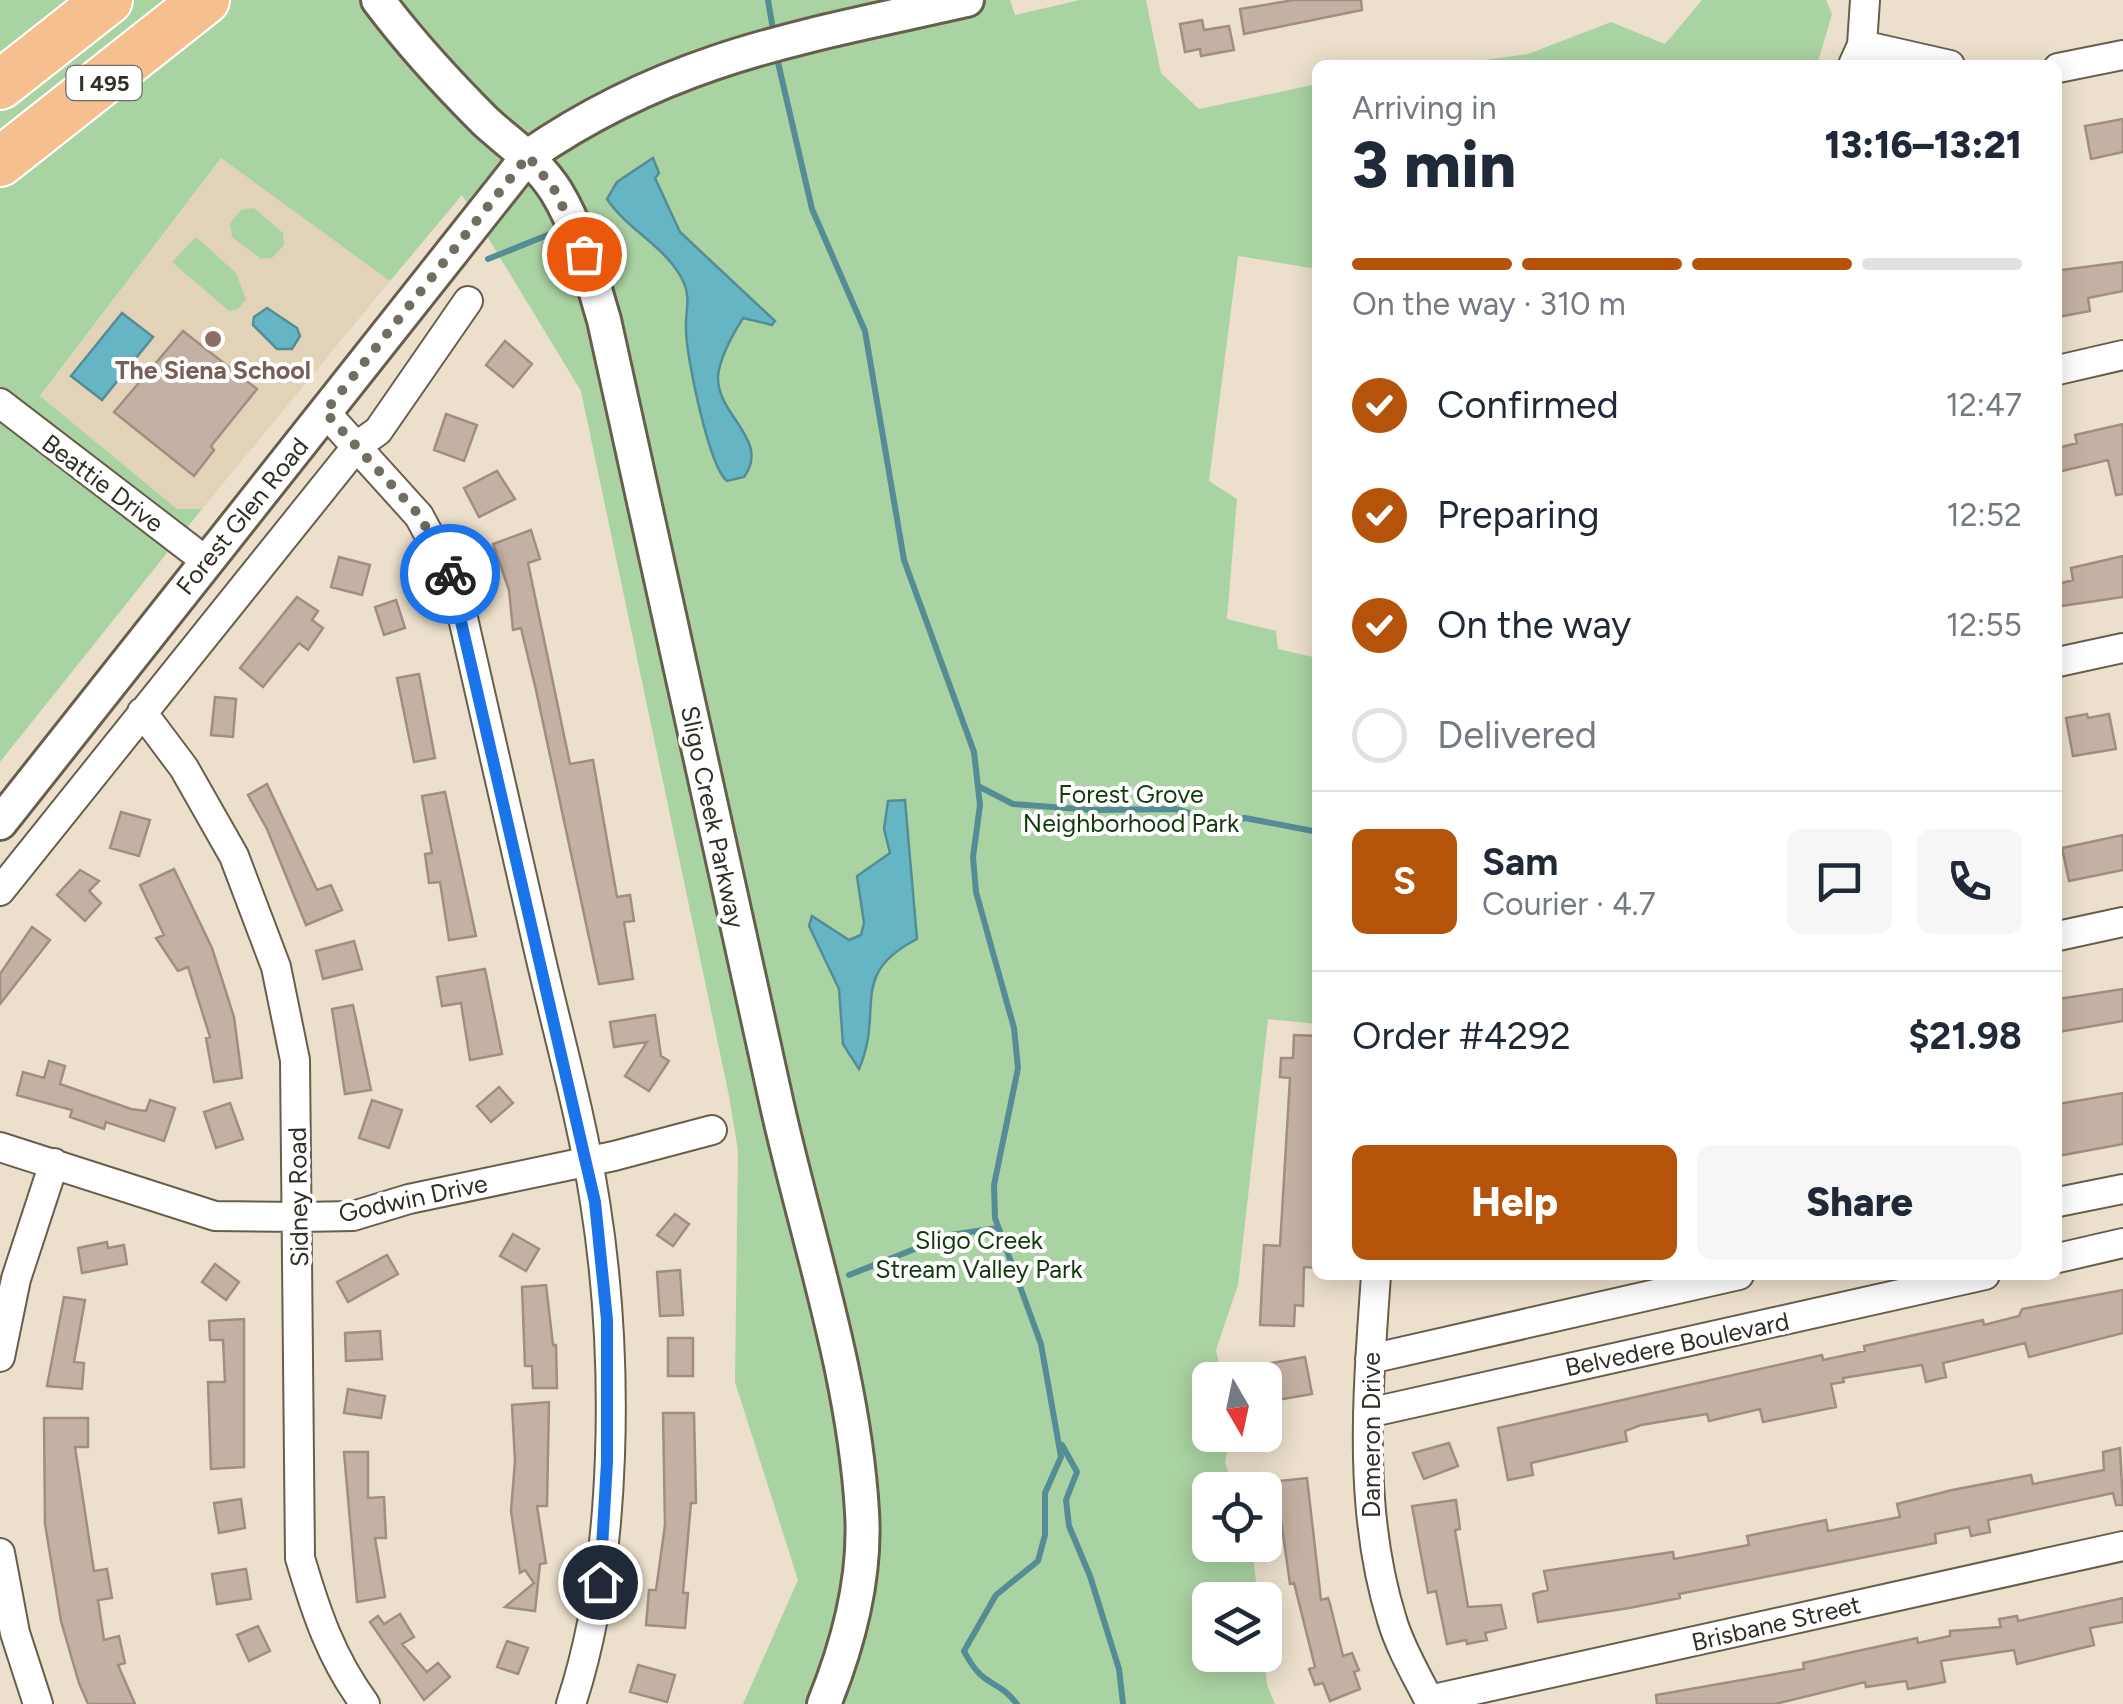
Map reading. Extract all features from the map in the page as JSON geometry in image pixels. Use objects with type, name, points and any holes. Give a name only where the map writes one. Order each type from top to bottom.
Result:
[{"type":"highway","name":"I 495","points":[[0,85],[108,0]]},
{"type":"highway","name":"I 495","points":[[0,162],[204,0]]},
{"type":"street","name":"Sligo Creek Parkway","points":[[378,0],[426,62],[528,156],[556,192],[584,254],[604,320],[774,1095],[852,1423],[862,1516],[857,1574],[841,1663],[824,1704]]},
{"type":"street","name":"Forest Glen Road","points":[[0,823],[528,156],[640,88],[779,42],[967,0]]},
{"type":"street","points":[[1865,0],[1857,55],[1904,60]]},
{"type":"street","points":[[2062,67],[2123,56]]},
{"type":"street","name":"Forest Glen Road","points":[[0,891],[358,446],[378,431],[468,301]]},
{"type":"street","points":[[2062,369],[2123,356]]},
{"type":"street","name":"Beattie Drive","points":[[0,403],[206,562]]},
{"type":"street","points":[[325,412],[420,516],[454,583],[586,1159],[607,1320],[607,1462],[600,1582],[586,1656],[570,1704]]},
{"type":"street","points":[[2062,661],[2123,648]]},
{"type":"street","name":"Sidney Road","points":[[142,712],[184,768],[234,856],[276,967],[295,1060],[300,1217],[300,1558],[320,1626],[340,1671],[365,1704]]},
{"type":"street","points":[[2062,935],[2123,922]]},
{"type":"street","name":"Godwin Drive","points":[[0,1147],[215,1216],[353,1216],[712,1130]]},
{"type":"street","points":[[0,1357],[16,1279],[54,1163]]},
{"type":"street","points":[[2062,1201],[2123,1189]]},
{"type":"street","points":[[2062,1257],[2123,1243]]},
{"type":"street","name":"Dameron Drive","points":[[1376,1280],[1368,1413],[1371,1530],[1392,1623],[1430,1702]]},
{"type":"street","name":"Belvedere Boulevard","points":[[1370,1359],[1717,1280]]},
{"type":"street","name":"Belvedere Boulevard","points":[[1368,1413],[1963,1280]]},
{"type":"street","name":"Brisbane Street","points":[[1430,1702],[2123,1546]]},
{"type":"street","points":[[0,1553],[14,1634],[38,1704]]},
{"type":"shaded area","name":"The Siena School","points":[[222,157],[390,281],[202,509],[190,512],[177,509],[40,397]]},
{"type":"green space","name":"Sligo Creek Stream Valley Park","points":[[0,0],[1010,0],[1015,15],[1080,0],[1146,0],[1161,73],[1199,109],[1312,85],[1312,268],[1238,256],[1209,481],[1237,499],[1227,619],[1276,631],[1278,649],[1312,657],[1312,1023],[1268,1019],[1238,1285],[1216,1350],[1219,1362],[1192,1362],[1192,1452],[1227,1452],[1228,1472],[1192,1472],[1192,1562],[1254,1562],[1256,1582],[1192,1582],[1192,1672],[1266,1672],[1275,1704],[743,1704],[798,1580],[735,1382],[738,1151],[729,1096],[581,391],[462,195],[390,281],[221,158],[40,396],[177,509],[202,509],[0,762]]},
{"type":"green space","points":[[1702,0],[1826,0],[1832,14],[1818,60],[1485,60],[1528,54],[1611,22],[1665,44]]},
{"type":"green space","points":[[254,208],[283,233],[284,245],[272,258],[261,259],[232,237],[230,223],[241,210]]},
{"type":"green space","points":[[196,237],[236,273],[246,299],[238,309],[229,311],[172,262]]},
{"type":"water","points":[[653,158],[659,173],[655,178],[680,232],[775,321],[772,325],[743,318],[719,370],[725,404],[751,451],[751,464],[744,477],[727,481],[706,434],[690,362],[684,283],[668,259],[607,199],[617,182]]},
{"type":"water","points":[[267,308],[297,328],[300,336],[292,349],[277,349],[253,325],[254,317]]},
{"type":"water","points":[[122,313],[153,337],[102,400],[71,376]]},
{"type":"water","points":[[905,800],[917,939],[895,952],[875,980],[866,1048],[859,1069],[843,1044],[839,989],[809,926],[812,916],[849,940],[861,935],[864,923],[857,876],[890,853],[884,829],[888,801]]},
{"type":"building","points":[[1294,0],[1361,0],[1362,10],[1244,34],[1240,9]]},
{"type":"building","points":[[1202,20],[1204,30],[1229,26],[1234,50],[1201,56],[1200,49],[1185,52],[1180,24]]},
{"type":"building","points":[[2123,119],[2123,152],[2091,159],[2085,126]]},
{"type":"building","points":[[2123,262],[2123,291],[2088,298],[2090,311],[2062,316],[2062,270]]},
{"type":"building","points":[[183,331],[257,389],[211,446],[214,450],[194,476],[114,412]]},
{"type":"building","points":[[505,341],[532,364],[513,387],[486,365]]},
{"type":"building","points":[[446,414],[477,425],[464,461],[434,450]]},
{"type":"building","points":[[2123,424],[2123,494],[2116,495],[2108,460],[2062,471],[2062,447],[2077,443],[2075,435]]},
{"type":"building","points":[[497,471],[515,499],[479,517],[464,488]]},
{"type":"building","points":[[531,530],[540,559],[528,563],[570,764],[593,760],[617,897],[630,895],[634,921],[624,922],[633,979],[599,984],[536,690],[521,628],[513,630],[509,590],[493,544]]},
{"type":"building","points":[[2123,556],[2123,597],[2062,606],[2062,583],[2073,580],[2071,568]]},
{"type":"building","points":[[339,557],[370,565],[362,595],[331,587]]},
{"type":"building","points":[[297,597],[318,611],[312,620],[323,628],[308,650],[299,643],[263,687],[240,668]]},
{"type":"building","points":[[396,600],[405,628],[384,635],[375,607]]},
{"type":"building","points":[[419,674],[435,758],[414,762],[397,678]]},
{"type":"building","points":[[215,697],[236,699],[233,737],[211,735]]},
{"type":"building","points":[[2087,714],[2088,718],[2109,714],[2116,749],[2073,756],[2066,718]]},
{"type":"building","points":[[267,784],[317,890],[331,885],[342,910],[306,925],[267,829],[248,795]]},
{"type":"building","points":[[445,792],[476,936],[449,940],[440,882],[429,883],[425,854],[432,853],[422,796]]},
{"type":"building","points":[[121,812],[150,820],[139,856],[110,848]]},
{"type":"building","points":[[2123,835],[2123,870],[2069,881],[2062,848]]},
{"type":"building","points":[[174,869],[212,948],[234,1017],[242,1078],[214,1082],[206,1038],[210,1037],[188,967],[178,971],[156,938],[164,935],[140,885]]},
{"type":"building","points":[[80,870],[99,881],[89,891],[101,903],[85,921],[57,895]]},
{"type":"building","points":[[32,927],[50,940],[0,1004],[0,974]]},
{"type":"building","points":[[354,941],[362,969],[323,979],[316,951]]},
{"type":"building","points":[[485,969],[502,1054],[470,1060],[461,1003],[442,1006],[437,977]]},
{"type":"building","points":[[2123,989],[2123,1021],[2062,1031],[2062,998]]},
{"type":"building","points":[[353,1005],[371,1090],[345,1094],[332,1009]]},
{"type":"building","points":[[655,1015],[661,1056],[669,1061],[649,1091],[625,1076],[647,1042],[614,1047],[610,1022]]},
{"type":"building","points":[[1294,1035],[1312,1036],[1312,1268],[1304,1267],[1303,1306],[1295,1305],[1294,1326],[1260,1325],[1264,1245],[1280,1246],[1290,1078],[1280,1077],[1281,1058],[1293,1058]]},
{"type":"building","points":[[49,1061],[65,1066],[60,1084],[131,1109],[146,1111],[150,1100],[175,1108],[164,1141],[106,1122],[104,1129],[70,1117],[72,1110],[17,1095],[23,1072],[44,1078]]},
{"type":"building","points":[[499,1087],[513,1103],[491,1122],[477,1106]]},
{"type":"building","points":[[2123,1093],[2123,1144],[2062,1155],[2062,1103]]},
{"type":"building","points":[[372,1100],[402,1110],[389,1148],[359,1138]]},
{"type":"building","points":[[230,1103],[243,1139],[216,1148],[204,1112]]},
{"type":"building","points":[[675,1214],[689,1224],[673,1246],[657,1235]]},
{"type":"building","points":[[513,1234],[539,1249],[526,1271],[500,1256]]},
{"type":"building","points":[[107,1242],[108,1248],[124,1245],[127,1264],[82,1273],[78,1248]]},
{"type":"building","points":[[387,1255],[398,1274],[348,1302],[337,1282]]},
{"type":"building","points":[[215,1264],[239,1282],[226,1300],[202,1282]]},
{"type":"building","points":[[680,1270],[683,1315],[660,1316],[657,1272]]},
{"type":"building","points":[[546,1285],[556,1345],[557,1388],[533,1388],[532,1366],[525,1366],[522,1287]]},
{"type":"building","points":[[2123,1290],[2123,1333],[2029,1357],[2025,1343],[1943,1363],[1946,1377],[1926,1382],[1922,1365],[1843,1378],[1844,1382],[1831,1384],[1836,1407],[1763,1422],[1760,1409],[1709,1421],[1707,1414],[1641,1425],[1625,1431],[1627,1441],[1531,1463],[1533,1475],[1508,1480],[1498,1428],[1822,1355],[1823,1360],[1865,1351],[1864,1346],[1983,1320],[1984,1325],[2019,1316],[2022,1309]]},
{"type":"building","points":[[64,1297],[85,1300],[74,1362],[84,1363],[82,1389],[47,1386]]},
{"type":"building","points":[[244,1319],[244,1467],[211,1469],[208,1382],[225,1382],[223,1340],[210,1340],[209,1321]]},
{"type":"building","points":[[380,1331],[382,1359],[346,1361],[345,1333]]},
{"type":"building","points":[[668,1338],[693,1338],[693,1376],[668,1376]]},
{"type":"building","points":[[1305,1357],[1312,1394],[1282,1399],[1282,1362],[1278,1362]]},
{"type":"building","points":[[348,1389],[385,1396],[381,1418],[344,1413]]},
{"type":"building","points":[[549,1402],[547,1506],[537,1506],[546,1563],[540,1564],[535,1611],[505,1607],[534,1583],[525,1570],[520,1573],[511,1511],[515,1461],[512,1405]]},
{"type":"building","points":[[663,1413],[694,1413],[696,1503],[691,1503],[683,1593],[688,1593],[685,1628],[646,1625],[649,1590],[656,1590],[665,1525]]},
{"type":"building","points":[[44,1418],[88,1418],[88,1447],[75,1447],[94,1571],[107,1569],[112,1598],[98,1600],[104,1640],[119,1636],[125,1663],[118,1665],[135,1704],[88,1704],[79,1683],[61,1621],[45,1524]]},
{"type":"building","points":[[1449,1443],[1458,1466],[1424,1479],[1413,1453]]},
{"type":"building","points":[[2120,1448],[2123,1505],[2116,1505],[2113,1493],[1988,1520],[1990,1532],[1971,1536],[1969,1527],[1935,1534],[1936,1543],[1679,1594],[1680,1598],[1538,1622],[1533,1594],[1548,1590],[1544,1571],[1673,1552],[1674,1559],[1749,1545],[1747,1536],[1826,1520],[1828,1531],[1900,1517],[1897,1504],[1952,1490],[2031,1475],[2033,1484],[2104,1470],[2103,1452]]},
{"type":"building","points":[[344,1452],[368,1452],[368,1498],[384,1497],[386,1538],[375,1538],[385,1597],[357,1602]]},
{"type":"building","points":[[1307,1478],[1321,1600],[1328,1598],[1343,1656],[1352,1653],[1359,1670],[1354,1672],[1360,1689],[1330,1701],[1323,1683],[1315,1685],[1309,1669],[1315,1667],[1294,1583],[1290,1584],[1282,1527],[1282,1481]]},
{"type":"building","points":[[241,1499],[245,1528],[219,1533],[214,1503]]},
{"type":"building","points":[[1456,1500],[1460,1529],[1455,1530],[1468,1607],[1501,1605],[1506,1628],[1485,1633],[1487,1640],[1467,1644],[1466,1640],[1447,1644],[1436,1591],[1428,1593],[1412,1506]]},
{"type":"building","points":[[246,1569],[251,1599],[217,1604],[212,1574]]},
{"type":"building","points":[[2123,1598],[2123,1622],[2090,1628],[2094,1645],[2017,1664],[2014,1650],[1941,1661],[1945,1682],[1908,1689],[1906,1681],[1866,1687],[1865,1682],[1775,1704],[1657,1704],[1656,1695],[1804,1669],[1803,1663],[1917,1638],[1918,1643],[1950,1636],[1950,1631],[2001,1627],[1999,1619],[2017,1616],[2018,1621]]},
{"type":"building","points":[[400,1614],[414,1637],[402,1644],[427,1672],[438,1663],[450,1677],[424,1700],[370,1622],[378,1616],[384,1624]]},
{"type":"building","points":[[258,1626],[270,1651],[249,1661],[237,1635]]},
{"type":"building","points":[[507,1641],[528,1648],[518,1674],[497,1667]]},
{"type":"building","points":[[638,1665],[675,1675],[667,1702],[630,1692]]},
{"type":"waterway","points":[[768,0],[774,36]]},
{"type":"waterway","points":[[776,54],[812,209],[865,331],[904,560],[974,752],[980,805],[973,857],[976,892],[1014,1028],[1018,1068],[994,1185],[995,1218],[1041,1344],[1061,1457],[1045,1493],[1045,1535],[1038,1561],[996,1595],[964,1651],[978,1672],[1017,1704]]},
{"type":"waterway","points":[[488,259],[555,232]]},
{"type":"waterway","points":[[978,786],[1013,804],[1093,810],[1175,809],[1219,821],[1245,818],[1312,831]]},
{"type":"waterway","points":[[849,1275],[950,1235],[997,1228]]},
{"type":"waterway","points":[[1062,1445],[1077,1472],[1066,1500],[1069,1526],[1090,1576],[1119,1669],[1123,1704]]},
{"type":"way so far","points":[[450,574],[420,516],[325,412],[528,156],[556,192],[584,254]]},
{"type":"place","name":"The Siena School","points":[[213,339]]},
{"type":"route","points":[[450,574],[595,1202],[607,1320],[607,1462],[600,1582]]},
{"type":"park label","name":"Forest Grove Neighborhood Park","points":[[1131,808]]}]
